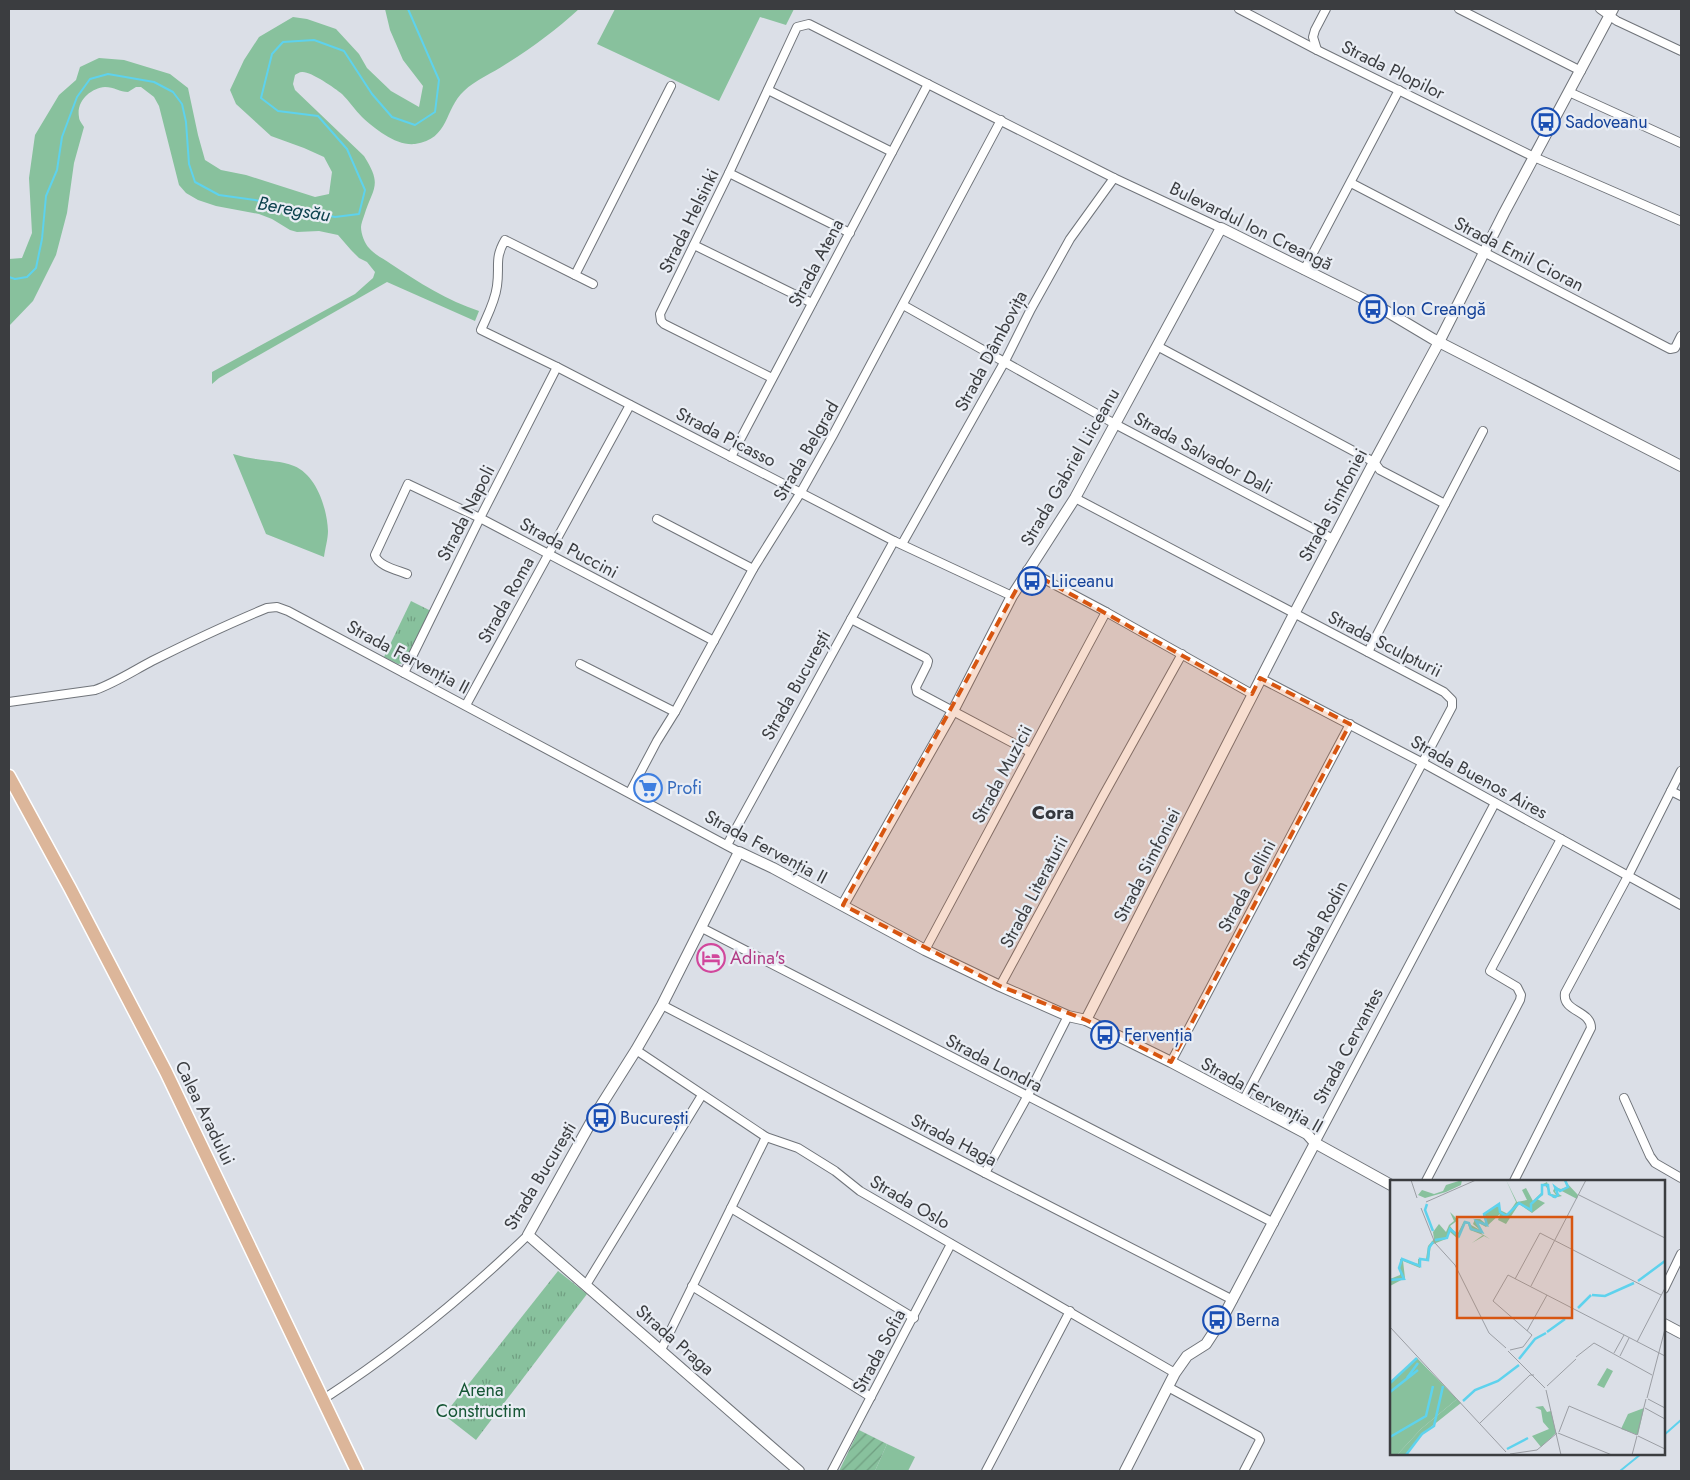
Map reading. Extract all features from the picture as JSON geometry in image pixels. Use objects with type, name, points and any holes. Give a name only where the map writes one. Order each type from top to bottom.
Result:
[{"type":"main road","name":"Calea Aradului","points":[[9,776],[166,1072],[357,1471]]},
{"type":"street","name":"Strada Plopilor","points":[[1239,9],[1317,50],[1534,156],[1681,220]]},
{"type":"street","points":[[1317,50],[1313,37],[1326,9]]},
{"type":"street","points":[[1459,9],[1581,71]]},
{"type":"street","points":[[1600,9],[1612,12],[1617,21],[1681,50]]},
{"type":"street","name":"Strada Simfoniei","points":[[1086,1020],[1260,678],[1439,342],[1534,156],[1612,12]]},
{"type":"street","name":"Bulevardul Ion Creangă","points":[[802,24],[809,24],[1114,178],[1221,228],[1376,305],[1439,342],[1681,466]]},
{"type":"street","name":"Strada Helsinki","points":[[772,378],[664,324],[660,314],[729,173],[797,27],[802,24]]},
{"type":"street","name":"Strada Atena","points":[[731,457],[928,84]]},
{"type":"street","points":[[593,284],[575,275],[671,86]]},
{"type":"street","points":[[768,90],[892,152]]},
{"type":"street","points":[[1304,270],[1399,90]]},
{"type":"street","points":[[1569,92],[1681,143]]},
{"type":"street","name":"Strada Belgrad","points":[[630,792],[754,569],[801,492],[1001,120]]},
{"type":"street","points":[[729,173],[850,233]]},
{"type":"street","name":"Strada Dâmbovița","points":[[902,544],[1070,239],[1114,178]]},
{"type":"street","name":"Strada Emil Cioran","points":[[1351,183],[1670,349],[1675,348],[1681,336]]},
{"type":"street","name":"Strada Gabriel Liiceanu","points":[[843,905],[952,711],[1012,596],[1075,498],[1221,228]]},
{"type":"street","name":"Strada Picasso","points":[[575,275],[505,240],[499,250],[498,284],[494,300],[481,330],[894,541],[1012,596]]},
{"type":"street","points":[[694,245],[812,303]]},
{"type":"street","name":"Strada Salvador Dali","points":[[903,305],[1115,424],[1333,539]]},
{"type":"street","points":[[1157,346],[1374,462],[1380,470],[1445,504]]},
{"type":"street","name":"Strada Napoli","points":[[404,673],[480,518],[557,368]]},
{"type":"street","name":"Strada Roma","points":[[466,705],[630,405]]},
{"type":"street","points":[[1368,652],[1482,431]]},
{"type":"street","name":"Strada Puccini","points":[[407,574],[380,563],[376,560],[375,555],[408,484],[480,518],[714,641]]},
{"type":"street","name":"Strada Sculpturii","points":[[1075,498],[1444,692],[1452,700],[1452,707],[1423,763]]},
{"type":"street","points":[[657,519],[754,569]]},
{"type":"street","name":"Strada București","points":[[727,845],[894,541]]},
{"type":"street","points":[[1027,570],[1252,694]]},
{"type":"street","name":"Strada Fervenția II","points":[[9,702],[94,690],[108,686],[132,671],[171,652],[267,608],[277,607],[288,611],[466,705],[925,950],[1068,1016],[1086,1020],[1171,1062],[1307,1134],[1315,1143],[1390,1183]]},
{"type":"street","name":"Strada Muzicii","points":[[925,950],[1106,612]]},
{"type":"street","points":[[851,619],[926,658],[928,661],[927,665],[916,690],[1030,752]]},
{"type":"street","name":"Strada Literaturii","points":[[1000,986],[1182,654]]},
{"type":"street","points":[[580,664],[675,712]]},
{"type":"street","name":"Strada Buenos Aires","points":[[1260,678],[1423,763],[1681,905]]},
{"type":"street","name":"Strada Cellini","points":[[1171,1062],[1350,724]]},
{"type":"street","name":"Strada Rodin","points":[[1243,1101],[1423,763]]},
{"type":"street","points":[[1515,1180],[1591,1028],[1588,1018],[1568,1005],[1564,999],[1565,992],[1628,876],[1681,771]]},
{"type":"street","points":[[1671,791],[1681,796]]},
{"type":"street","name":"Strada Cervantes","points":[[1125,1471],[1175,1373],[1187,1356],[1206,1344],[1221,1322],[1495,803]]},
{"type":"street","points":[[1427,1180],[1520,1000],[1521,995],[1517,987],[1490,971],[1561,839]]},
{"type":"street","name":"Strada București","points":[[322,1400],[360,1375],[430,1321],[498,1264],[528,1235],[595,1115],[662,1005],[739,852]]},
{"type":"street","name":"Strada Londra","points":[[702,928],[1274,1223]]},
{"type":"street","name":"Strada Haga","points":[[662,1005],[1233,1300]]},
{"type":"street","points":[[985,1173],[1068,1016]]},
{"type":"street","name":"Strada Oslo","points":[[636,1050],[766,1137],[798,1148],[835,1171],[860,1191],[1175,1373]]},
{"type":"street","points":[[586,1285],[702,1095]]},
{"type":"street","points":[[1624,1098],[1650,1156],[1655,1163],[1681,1178]]},
{"type":"street","points":[[661,1350],[766,1137]]},
{"type":"street","points":[[731,1208],[914,1318]]},
{"type":"street","name":"Strada Praga","points":[[528,1235],[799,1471]]},
{"type":"street","name":"Strada Sofia","points":[[832,1471],[914,1318],[951,1244]]},
{"type":"street","points":[[1665,1287],[1681,1254]]},
{"type":"street","points":[[692,1286],[871,1397]]},
{"type":"street","points":[[986,1471],[1070,1311]]},
{"type":"street","points":[[1665,1325],[1681,1333]]},
{"type":"street","points":[[1168,1387],[1260,1438],[1244,1471]]},
{"type":"highlighted area","points":[[1027,570],[1252,694],[1260,678],[1350,724],[1171,1062],[1086,1020],[1000,986],[843,905]]},
{"type":"green space","points":[[385,9],[579,9],[535,45],[468,87],[458,98],[441,130],[426,141],[415,144],[393,140],[379,131],[362,117],[342,94],[322,80],[306,72],[300,72],[295,75],[293,84],[295,90],[364,156],[370,166],[375,181],[361,226],[362,236],[368,246],[377,255],[423,284],[456,302],[479,311],[475,321],[387,282],[219,378],[212,384],[212,372],[355,294],[373,278],[375,272],[338,235],[319,231],[297,232],[259,214],[216,206],[198,200],[186,193],[179,185],[159,106],[154,97],[141,87],[136,87],[128,92],[105,87],[95,90],[86,96],[80,106],[79,118],[84,127],[74,163],[67,213],[56,255],[33,301],[9,326],[9,259],[22,258],[32,233],[29,178],[35,135],[59,95],[76,80],[80,67],[99,58],[124,60],[170,74],[188,88],[205,160],[221,170],[246,175],[315,197],[329,194],[332,172],[324,157],[271,136],[236,104],[230,90],[244,60],[259,37],[293,17],[307,19],[336,29],[359,54],[367,68],[391,91],[419,107],[423,86],[403,60],[390,30]]},
{"type":"green space","points":[[615,9],[794,9],[786,25],[760,17],[719,101],[597,44]]},
{"type":"green space","points":[[233,454],[289,464],[302,470],[314,484],[323,502],[328,531],[324,557],[266,534]]},
{"type":"green space","points":[[411,601],[431,611],[405,663],[398,664],[384,657]]},
{"type":"green space","name":"Arena Constructim","points":[[558,1271],[587,1294],[476,1440],[444,1415]]},
{"type":"green space","points":[[859,1430],[887,1444],[875,1471],[839,1471]]},
{"type":"green space","points":[[887,1444],[915,1457],[908,1471],[875,1471]]},
{"type":"waterway","name":"Beregsău","points":[[9,277],[15,279],[27,277],[36,268],[42,239],[46,196],[57,170],[62,137],[77,97],[90,79],[108,74],[154,82],[173,92],[182,104],[186,122],[189,164],[195,182],[219,195],[255,200],[335,217],[359,214],[365,190],[347,149],[318,116],[278,111],[261,98],[272,54],[283,42],[314,40],[344,51],[372,94],[392,117],[415,125],[435,112],[439,80],[408,9]]},
{"type":"waterway","points":[[1665,1434],[1681,1420]]},
{"type":"waterway","points":[[1620,1471],[1640,1455]]},
{"type":"place","name":"Sadoveanu","points":[[1546,122]]},
{"type":"place","name":"Ion Creangă","points":[[1373,309]]},
{"type":"place","name":"Liiceanu","points":[[1032,581]]},
{"type":"place","name":"Profi","points":[[648,788]]},
{"type":"place","name":"Adina's","points":[[711,958]]},
{"type":"place","name":"Fervenția","points":[[1105,1035]]},
{"type":"place","name":"București","points":[[601,1118]]},
{"type":"place","name":"Berna","points":[[1217,1320]]},
{"type":"district","name":"Cora","points":[[1053,812]]}]
